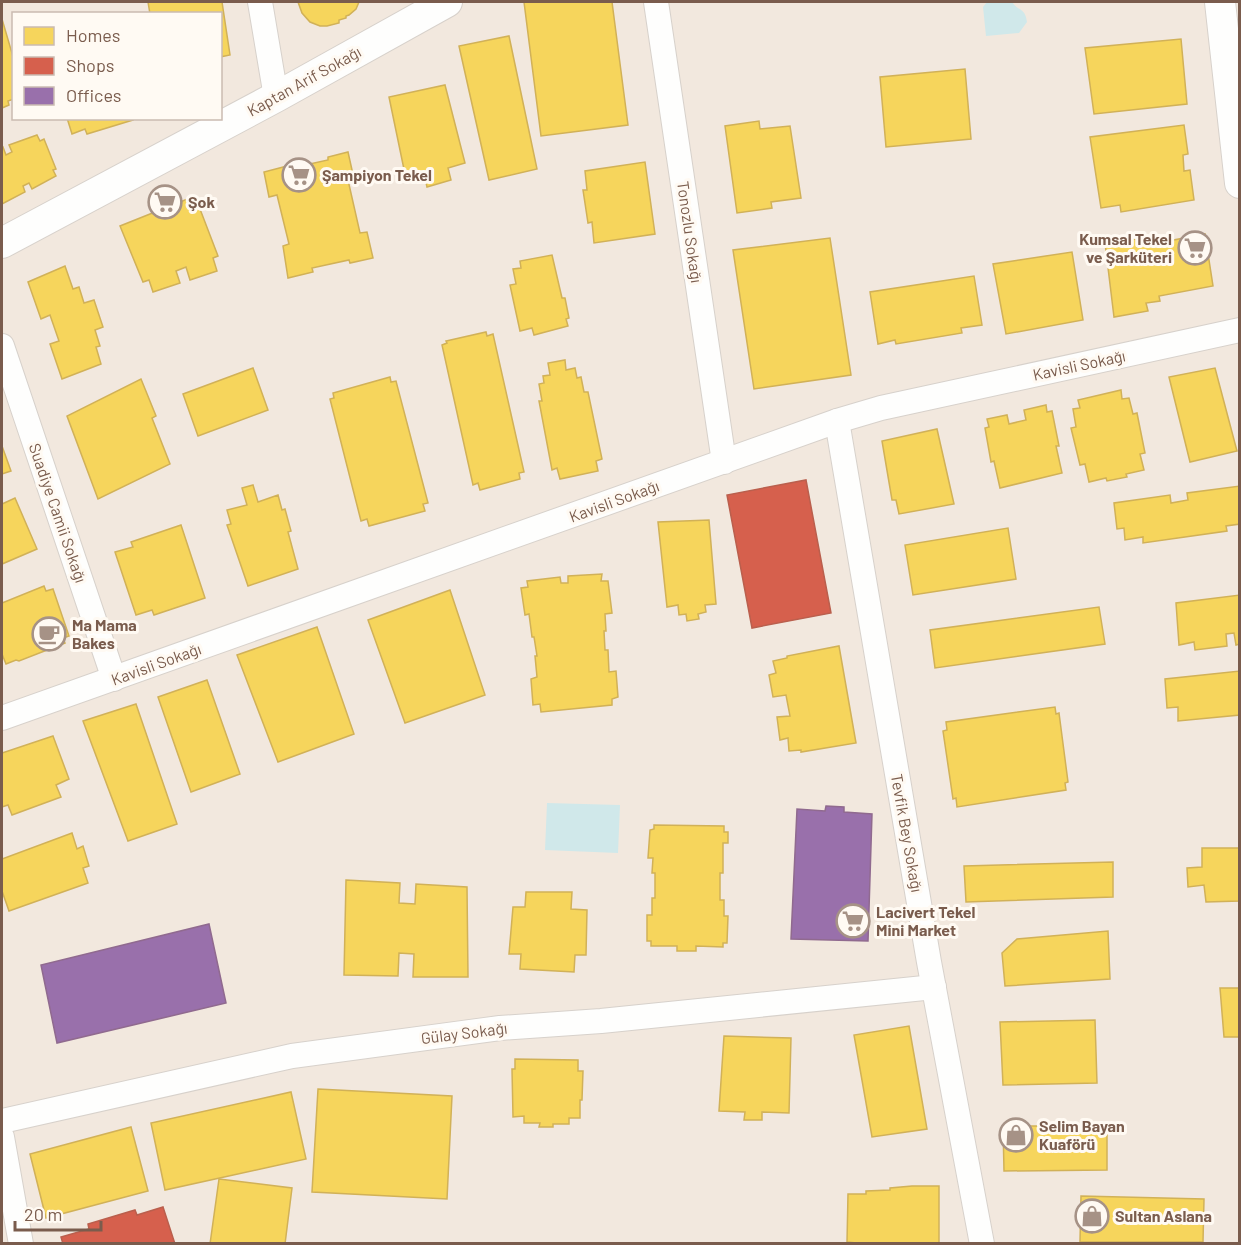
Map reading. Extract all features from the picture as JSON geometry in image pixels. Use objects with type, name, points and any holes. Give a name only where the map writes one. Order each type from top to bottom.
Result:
[{"type":"street","points":[[260,2],[276,97]]},
{"type":"street","name":"Kaptan Arif Sokağı","points":[[2,243],[276,97],[447,2]]},
{"type":"street","name":"Tonozlu Sokağı","points":[[656,2],[724,462]]},
{"type":"street","points":[[1220,2],[1239,183]]},
{"type":"street","name":"Kavisli Sokağı","points":[[2,718],[837,421],[887,406],[1239,330]]},
{"type":"street","name":"Suadiye Camii Sokağı","points":[[2,346],[114,679]]},
{"type":"street","name":"Tevfik Bey Sokağı","points":[[837,421],[934,987],[982,1244]]},
{"type":"street","name":"Gülay Sokağı","points":[[2,1121],[292,1056],[490,1029],[601,1021],[934,987]]},
{"type":"street","points":[[2,1137],[21,1244]]},
{"type":"shaded area","points":[[2,2],[1239,2],[1239,1243],[2,1244]]},
{"type":"water","points":[[987,2],[1012,2],[1023,12],[1027,22],[1019,33],[986,36],[983,7]]},
{"type":"water","points":[[547,803],[620,805],[618,853],[545,850]]},
{"type":"building: Homes","points":[[148,2],[222,2],[230,55],[222,57],[222,12],[150,12]]},
{"type":"building: Homes","points":[[298,2],[359,2],[356,9],[346,18],[339,20],[339,23],[320,26],[310,22],[302,13]]},
{"type":"building: Homes","points":[[524,2],[612,2],[628,125],[541,136]]},
{"type":"building: Homes","points":[[2,19],[12,53],[12,100],[8,101],[9,105],[2,108]]},
{"type":"building: Homes","points":[[509,36],[537,169],[489,180],[459,46]]},
{"type":"building: Homes","points":[[1181,39],[1187,104],[1094,114],[1085,48]]},
{"type":"building: Homes","points":[[965,69],[971,139],[886,147],[880,77]]},
{"type":"building: Homes","points":[[445,85],[465,163],[448,168],[451,180],[427,187],[424,173],[406,179],[389,97]]},
{"type":"building: Homes","points":[[68,120],[133,120],[87,134],[85,129],[72,134]]},
{"type":"building: Homes","points":[[759,121],[760,129],[790,126],[801,198],[771,202],[772,208],[737,213],[725,126]]},
{"type":"building: Homes","points":[[1184,125],[1188,154],[1183,155],[1184,171],[1190,170],[1194,200],[1121,212],[1120,205],[1101,208],[1090,137]]},
{"type":"building: Homes","points":[[37,135],[40,141],[44,139],[56,169],[53,170],[56,176],[32,189],[29,183],[23,186],[25,192],[2,204],[2,148],[6,155],[12,152],[9,145]]},
{"type":"building: Homes","points":[[348,152],[354,179],[348,180],[360,233],[367,232],[373,258],[350,263],[349,260],[312,268],[313,272],[288,278],[283,246],[289,244],[277,195],[269,197],[264,172],[328,160],[328,157]]},
{"type":"building: Homes","points":[[645,162],[655,234],[594,243],[592,222],[588,223],[583,190],[587,190],[585,171]]},
{"type":"building: Homes","points":[[195,196],[218,256],[213,258],[217,271],[190,280],[186,267],[176,271],[180,283],[153,292],[149,280],[143,282],[120,226]]},
{"type":"building: Homes","points":[[1205,234],[1213,286],[1159,296],[1160,301],[1146,303],[1148,311],[1114,317],[1105,243],[1136,239],[1137,247]]},
{"type":"building: Homes","points":[[830,238],[851,375],[754,389],[733,250]]},
{"type":"building: Homes","points":[[1072,252],[1083,320],[1006,334],[993,264]]},
{"type":"building: Homes","points":[[552,255],[562,298],[565,298],[569,318],[566,319],[568,326],[534,335],[532,328],[520,331],[510,285],[516,284],[513,269],[521,268],[520,261]]},
{"type":"building: Homes","points":[[65,266],[73,289],[79,287],[84,303],[94,300],[103,327],[95,330],[100,346],[96,347],[101,364],[62,379],[50,344],[59,341],[50,315],[41,319],[28,282]]},
{"type":"building: Homes","points":[[974,276],[982,325],[961,328],[962,333],[896,344],[895,340],[878,344],[870,292]]},
{"type":"building: Homes","points":[[486,332],[487,336],[493,334],[524,472],[519,473],[520,479],[480,490],[478,483],[473,485],[442,345],[447,343],[446,341]]},
{"type":"building: Homes","points":[[565,360],[566,370],[575,368],[577,378],[581,377],[584,392],[588,392],[602,459],[596,461],[598,471],[560,479],[557,468],[552,470],[539,401],[542,401],[539,384],[544,383],[543,376],[550,375],[548,363]]},
{"type":"building: Homes","points":[[253,368],[268,410],[198,436],[183,394]]},
{"type":"building: Homes","points":[[1215,368],[1237,451],[1190,462],[1169,377]]},
{"type":"building: Homes","points":[[390,377],[391,382],[396,381],[428,503],[423,504],[425,511],[369,526],[367,519],[361,521],[330,399],[334,398],[333,393]]},
{"type":"building: Homes","points":[[141,379],[156,416],[152,418],[170,464],[98,499],[67,416]]},
{"type":"building: Homes","points":[[1121,390],[1122,399],[1129,398],[1133,414],[1137,413],[1145,453],[1140,454],[1144,470],[1126,474],[1127,477],[1089,482],[1085,464],[1080,465],[1071,428],[1076,427],[1073,409],[1080,408],[1078,400]]},
{"type":"building: Homes","points":[[1046,405],[1047,412],[1052,411],[1062,473],[1000,488],[994,461],[991,462],[985,428],[989,427],[987,419],[1007,415],[1009,424],[1026,420],[1024,410]]},
{"type":"building: Homes","points":[[937,429],[954,504],[899,514],[896,500],[892,500],[882,441]]},
{"type":"building: Homes","points":[[2,446],[11,471],[2,474]]},
{"type":"building: Homes","points":[[253,485],[258,502],[278,495],[282,510],[285,509],[291,531],[288,532],[298,569],[248,586],[227,525],[231,524],[227,510],[247,505],[242,488]]},
{"type":"building: Homes","points":[[1240,486],[1240,524],[1226,526],[1227,531],[1143,543],[1143,537],[1125,540],[1124,528],[1117,529],[1114,503],[1170,495],[1171,503],[1188,500],[1187,493]]},
{"type":"building: Homes","points":[[15,498],[37,549],[2,564],[2,504]]},
{"type":"building: Homes","points":[[709,520],[716,604],[705,605],[706,612],[698,614],[699,619],[687,621],[686,614],[679,615],[678,605],[667,607],[658,522]]},
{"type":"building: Homes","points":[[181,525],[205,598],[154,615],[152,610],[136,615],[115,552],[133,547],[131,542]]},
{"type":"building: Homes","points":[[1008,528],[1016,579],[913,595],[905,545]]},
{"type":"building: Homes","points":[[602,574],[601,581],[608,581],[612,613],[605,614],[605,650],[608,650],[609,672],[616,671],[618,697],[612,699],[612,705],[541,712],[540,704],[533,705],[531,679],[537,677],[535,656],[537,656],[529,614],[525,615],[521,588],[528,587],[527,581],[560,577],[561,583],[568,583],[568,576]]},
{"type":"building: Homes","points":[[44,586],[46,591],[53,589],[69,636],[63,638],[65,643],[6,664],[2,654],[2,603]]},
{"type":"building: Homes","points":[[450,590],[485,695],[405,723],[368,620]]},
{"type":"building: Homes","points":[[1240,595],[1240,644],[1236,645],[1234,633],[1226,634],[1227,646],[1195,650],[1194,642],[1179,645],[1176,603]]},
{"type":"building: Homes","points":[[1099,607],[1105,644],[935,668],[930,630]]},
{"type":"building: Homes","points":[[317,627],[354,734],[278,762],[237,655]]},
{"type":"building: Homes","points":[[839,646],[856,743],[801,752],[801,750],[789,751],[788,738],[780,740],[777,717],[790,716],[786,695],[773,697],[769,675],[776,673],[773,661]]},
{"type":"building: Homes","points":[[1240,671],[1240,715],[1178,721],[1178,707],[1167,708],[1165,679]]},
{"type":"building: Homes","points":[[207,680],[240,774],[191,792],[158,697]]},
{"type":"building: Homes","points":[[136,704],[177,824],[128,841],[83,721]]},
{"type":"building: Homes","points":[[1055,707],[1056,714],[1059,713],[1068,782],[1065,783],[1066,790],[957,807],[956,798],[953,799],[943,731],[947,730],[946,722]]},
{"type":"building: Homes","points":[[53,736],[69,779],[56,785],[61,797],[12,815],[8,805],[2,807],[2,753]]},
{"type":"building: Homes","points":[[654,825],[724,826],[724,832],[728,832],[728,843],[723,843],[723,873],[720,873],[720,900],[724,900],[724,916],[728,916],[727,943],[723,943],[723,947],[696,946],[696,951],[677,951],[677,946],[651,946],[651,941],[647,941],[647,915],[652,915],[652,898],[655,898],[653,858],[648,858],[650,830],[654,829]]},
{"type":"building: Homes","points":[[72,833],[77,849],[83,846],[89,866],[83,868],[88,883],[9,911],[2,891],[2,859]]},
{"type":"building: Homes","points":[[1202,848],[1240,848],[1240,901],[1206,902],[1204,885],[1188,887],[1187,868],[1202,867]]},
{"type":"building: Homes","points":[[1113,862],[1113,897],[966,902],[964,866]]},
{"type":"building: Homes","points":[[346,880],[400,883],[399,903],[415,904],[416,884],[467,887],[468,977],[413,977],[414,954],[399,953],[398,976],[344,975]]},
{"type":"building: Homes","points":[[526,892],[572,892],[571,909],[587,910],[586,955],[575,955],[574,972],[520,969],[521,954],[509,954],[513,907],[525,907]]},
{"type":"building: Homes","points":[[1108,931],[1110,979],[1005,986],[1002,953],[1017,939]]},
{"type":"building: Homes","points":[[1220,988],[1240,988],[1240,1037],[1224,1037]]},
{"type":"building: Homes","points":[[1095,1020],[1097,1083],[1003,1085],[1000,1022]]},
{"type":"building: Homes","points":[[909,1026],[927,1129],[872,1137],[854,1035]]},
{"type":"building: Homes","points":[[724,1036],[791,1038],[789,1113],[762,1112],[762,1120],[744,1120],[745,1112],[719,1111]]},
{"type":"building: Homes","points":[[515,1059],[578,1060],[578,1071],[583,1071],[580,1118],[569,1118],[569,1124],[539,1127],[540,1123],[524,1123],[524,1116],[513,1117],[512,1069],[515,1069]]},
{"type":"building: Homes","points":[[318,1089],[452,1096],[447,1199],[312,1192]]},
{"type":"building: Homes","points":[[291,1092],[306,1159],[165,1190],[151,1123]]},
{"type":"building: Homes","points":[[1003,1126],[1107,1126],[1107,1170],[1004,1171]]},
{"type":"building: Homes","points":[[131,1127],[148,1191],[46,1218],[30,1154]]},
{"type":"building: Homes","points":[[219,1179],[292,1188],[285,1244],[210,1244]]},
{"type":"building: Homes","points":[[912,1186],[939,1186],[939,1244],[847,1242],[848,1194],[866,1194],[866,1191]]},
{"type":"building: Homes","points":[[1081,1196],[1204,1199],[1203,1242],[1080,1242]]},
{"type":"building: Shops","points":[[806,480],[831,613],[752,628],[727,495]]},
{"type":"building: Shops","points":[[163,1207],[175,1244],[63,1244],[61,1237],[89,1229],[88,1224],[135,1210],[137,1215]]},
{"type":"building: Offices","points":[[826,806],[844,807],[844,812],[872,814],[868,941],[791,939],[797,809],[825,811]]},
{"type":"building: Offices","points":[[209,924],[226,1003],[57,1043],[41,965]]},
{"type":"place","name":"Şampiyon Tekel","points":[[299,175]]},
{"type":"place","name":"Şok","points":[[165,202]]},
{"type":"place","name":"Kumsal Tekel ve Şarküteri","points":[[1195,248]]},
{"type":"place","name":"Ma Mama Bakes","points":[[49,634]]},
{"type":"place","name":"Lacivert Tekel Mini Market","points":[[853,921]]},
{"type":"place","name":"Selim Bayan Kuaförü","points":[[1016,1135]]},
{"type":"place","name":"Sultan Aslana","points":[[1092,1216]]}]
